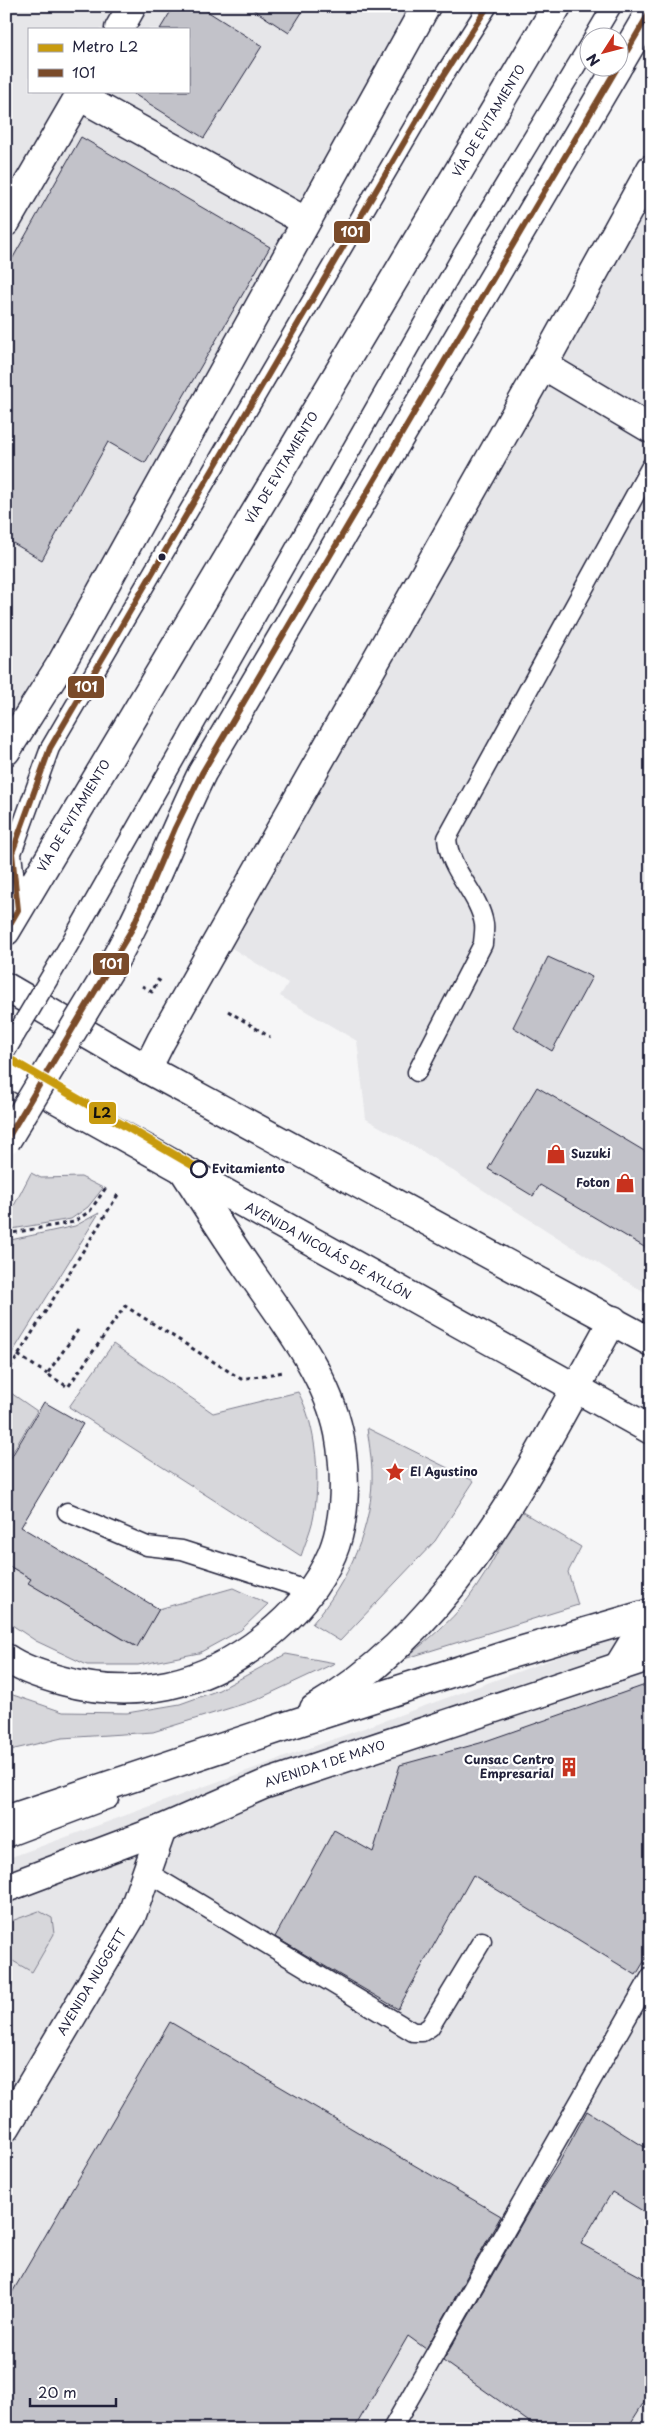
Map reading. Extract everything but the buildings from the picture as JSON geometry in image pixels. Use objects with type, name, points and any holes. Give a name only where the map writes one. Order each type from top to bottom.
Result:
[{"type":"main road","points":[[119,28],[132,6]]},
{"type":"main road","points":[[6,751],[66,656],[305,221],[426,6]]},
{"type":"main road","name":"VÍA DE EVITAMIENTO","points":[[13,919],[557,6]]},
{"type":"main road","points":[[630,45],[651,10]]},
{"type":"main road","points":[[6,1140],[132,929],[202,773],[611,78]]},
{"type":"main road","points":[[6,222],[80,94],[305,221]]},
{"type":"main road","points":[[147,1069],[161,1040],[543,366],[651,169]]},
{"type":"main road","points":[[543,366],[651,429]]},
{"type":"main road","points":[[6,987],[147,1069],[651,1342]]},
{"type":"main road","name":"AVENIDA NICOLÁS DE AYLLÓN","points":[[6,1071],[651,1430]]},
{"type":"main road","points":[[6,1658],[31,1671],[78,1685],[138,1689],[168,1685],[192,1678],[237,1656],[279,1624],[310,1591],[331,1555],[342,1516],[343,1465],[333,1410],[307,1357],[184,1171]]},
{"type":"main road","points":[[280,1728],[323,1703],[364,1674],[401,1641],[436,1605],[468,1566],[494,1527],[613,1320]]},
{"type":"main road","points":[[6,1820],[280,1728],[510,1654],[651,1613]]},
{"type":"main road","points":[[618,1667],[651,1613]]},
{"type":"main road","name":"AVENIDA 1 DE MAYO","points":[[6,1888],[162,1829],[263,1784],[651,1656]]},
{"type":"main road","name":"AVENIDA NUGGETT","points":[[6,2128],[131,1916],[162,1829]]},
{"type":"lane","points":[[13,919],[12,853],[50,748],[440,82],[488,6]]},
{"type":"lane","points":[[599,28],[612,6]]},
{"type":"lane","points":[[6,1051],[72,940],[462,255],[580,60]]},
{"type":"lane","points":[[417,1072],[483,944],[484,924],[477,906],[448,852],[447,838],[651,466]]},
{"type":"lane","points":[[67,1512],[147,1546],[182,1550],[310,1591]]},
{"type":"lane","points":[[6,1838],[108,1799],[124,1780]]},
{"type":"lane","points":[[147,1872],[413,2032],[422,2032],[430,2027],[482,1941]]},
{"type":"lane","points":[[392,2429],[651,1976]]},
{"type":"path","points":[[228,1011],[270,1037]]},
{"type":"path","points":[[6,1234],[74,1222],[90,1211],[107,1186]]},
{"type":"path","points":[[6,1375],[119,1193]]},
{"type":"path","points":[[18,1355],[68,1387],[126,1306],[241,1379],[290,1371]]},
{"type":"path","points":[[47,1374],[78,1330]]},
{"type":"shaded area","points":[[6,6],[437,6],[6,723]]},
{"type":"shaded area","points":[[651,140],[651,1297],[417,1148],[366,1119],[357,1041],[280,996],[288,983],[227,945],[438,538]]},
{"type":"shaded area","points":[[31,1173],[41,1178],[81,1177],[103,1188],[88,1207],[71,1219],[6,1230],[6,1221]]},
{"type":"shaded area","points":[[99,1213],[6,1363],[6,1241],[75,1226]]},
{"type":"shaded area","points":[[113,1344],[213,1413],[298,1392],[313,1437],[317,1472],[313,1520],[301,1556],[69,1407]]},
{"type":"shaded area","points":[[8,1391],[37,1411],[6,1463],[6,1394]]},
{"type":"shaded area","points":[[367,1428],[474,1481],[435,1541],[340,1641],[312,1624],[325,1608],[347,1572],[356,1552],[369,1512],[372,1470]]},
{"type":"shaded area","points":[[519,1510],[581,1547],[568,1572],[578,1605],[404,1659],[426,1642],[468,1599],[492,1562]]},
{"type":"shaded area","points":[[6,1564],[31,1579],[29,1583],[136,1647],[159,1609],[233,1588],[268,1604],[241,1630],[199,1653],[138,1665],[87,1665],[36,1641],[6,1621]]},
{"type":"shaded area","points":[[651,1629],[651,2429],[6,2429],[6,1859],[583,1648]]},
{"type":"shaded area","points":[[286,1654],[335,1663],[256,1700],[153,1732],[62,1738],[6,1751],[6,1690],[13,1695],[63,1712],[127,1713],[180,1704],[219,1690]]},
{"type":"shaded area","points":[[39,1911],[52,1918],[54,1934],[32,1972],[6,1957],[6,1923]]},
{"type":"metro line","name":"L2","points":[[6,1057],[199,1169]]},
{"type":"transit line","name":"101","points":[[6,931],[18,910],[12,853],[50,748],[440,81],[488,6]]},
{"type":"transit line","name":"101","points":[[630,46],[651,10]]},
{"type":"transit line","name":"101","points":[[6,1141],[132,929],[175,828],[202,773],[611,78]]},
{"type":"place","name":"Suzuki","points":[[556,1154]]},
{"type":"place","name":"Evitamiento","points":[[199,1169]]},
{"type":"place","name":"Foton","points":[[625,1183]]},
{"type":"place","name":"El Agustino","points":[[395,1472]]},
{"type":"place","name":"Cunsac Centro Empresarial","points":[[569,1767]]}]
